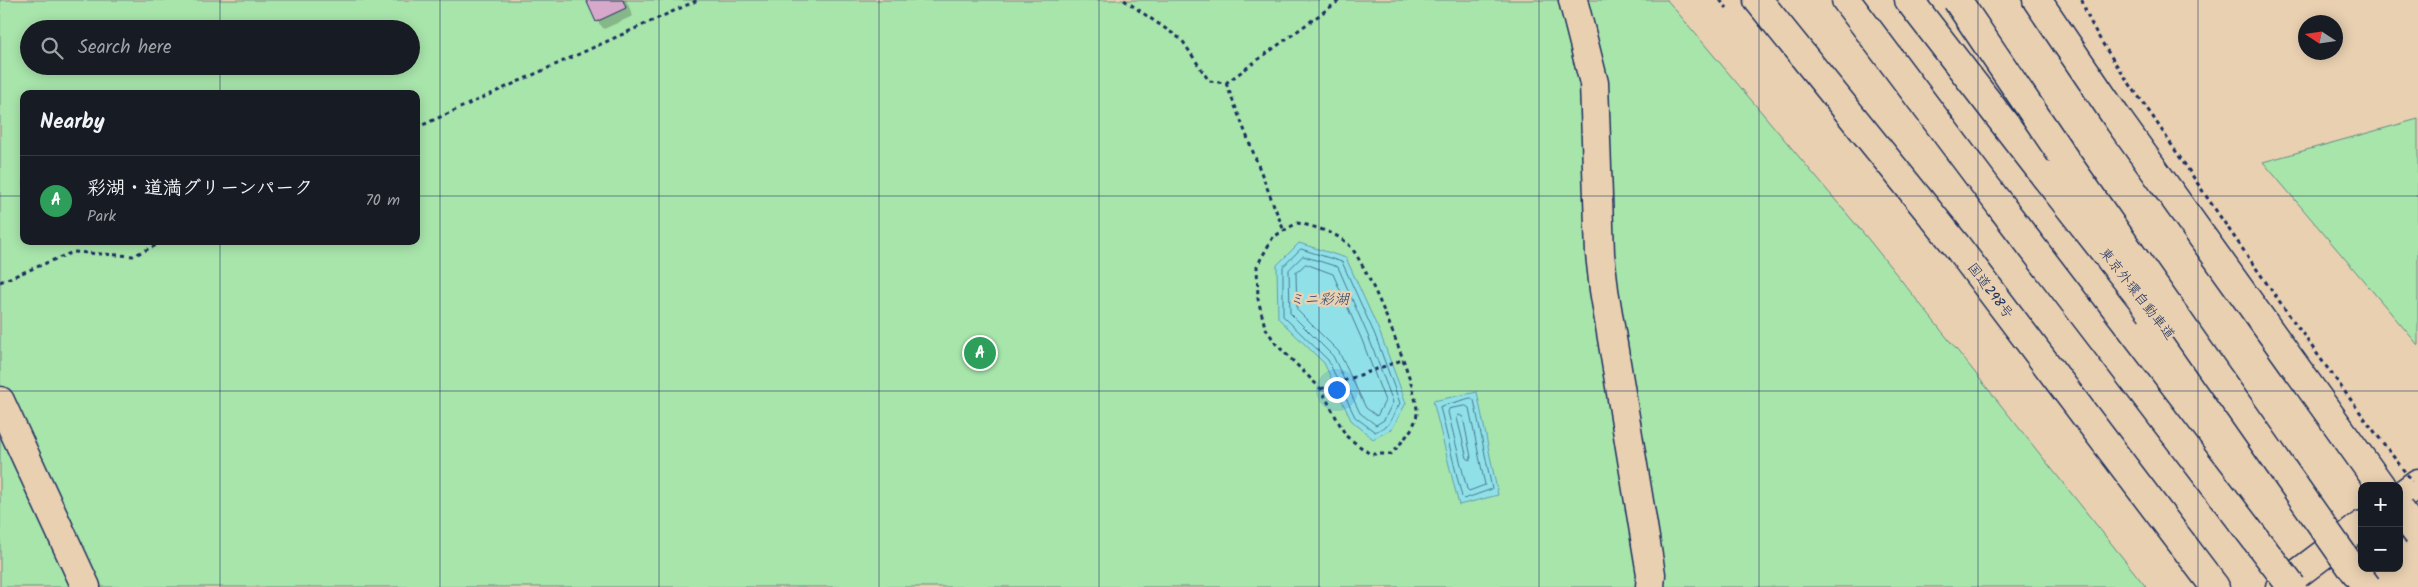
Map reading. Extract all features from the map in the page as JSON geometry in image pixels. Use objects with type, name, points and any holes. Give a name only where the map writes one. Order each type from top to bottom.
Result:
[{"type":"main road","points":[[1572,0],[1594,83],[1600,254],[1604,290],[1651,574],[1650,587]]},
{"type":"main road","name":"国道298号","points":[[1758,0],[1956,245],[2215,587]]},
{"type":"main road","points":[[1836,0],[1902,74]]},
{"type":"main road","points":[[1846,0],[2292,587]]},
{"type":"main road","name":"東京外環自動車道","points":[[1909,0],[2360,577]]},
{"type":"main road","points":[[1957,0],[2072,169],[2360,577]]},
{"type":"main road","points":[[2037,0],[2119,121],[2378,482]]},
{"type":"main road","points":[[2053,0],[2065,41]]},
{"type":"main road","points":[[0,402],[86,587]]},
{"type":"main road","points":[[2403,494],[2418,483]]},
{"type":"main road","points":[[2403,515],[2418,534]]},
{"type":"main road","points":[[2403,521],[2418,516]]},
{"type":"main road","points":[[2280,587],[2358,529]]},
{"type":"path","points":[[420,126],[698,0]]},
{"type":"path","points":[[1124,0],[1182,40],[1210,81],[1226,83],[1340,0]]},
{"type":"path","points":[[2082,0],[2096,32],[2210,203],[2346,395],[2418,490]]},
{"type":"path","points":[[1226,83],[1284,231]]},
{"type":"path","points":[[1297,223],[1318,227],[1349,244],[1374,286],[1402,360],[1413,387],[1417,414],[1405,438],[1390,454],[1370,454],[1346,436],[1321,389],[1276,344],[1266,327],[1258,299],[1257,266],[1273,237],[1297,223]]},
{"type":"path","points":[[0,282],[73,252],[132,256],[156,245]]},
{"type":"path","points":[[1321,389],[1402,360]]},
{"type":"green space","points":[[0,0],[1667,0],[1869,240],[2146,587],[0,587]]},
{"type":"green space","points":[[2418,119],[2418,345],[2263,162]]},
{"type":"water","name":"ミニ彩湖","points":[[1299,243],[1346,258],[1380,333],[1406,403],[1392,429],[1373,439],[1351,420],[1324,363],[1278,318],[1277,265]]},
{"type":"water","points":[[1477,392],[1498,495],[1459,505],[1433,401]]},
{"type":"building","points":[[586,0],[623,0],[626,8],[596,22]]},
{"type":"place","name":"彩湖・道満グリーンパーク","points":[[980,353]]}]
